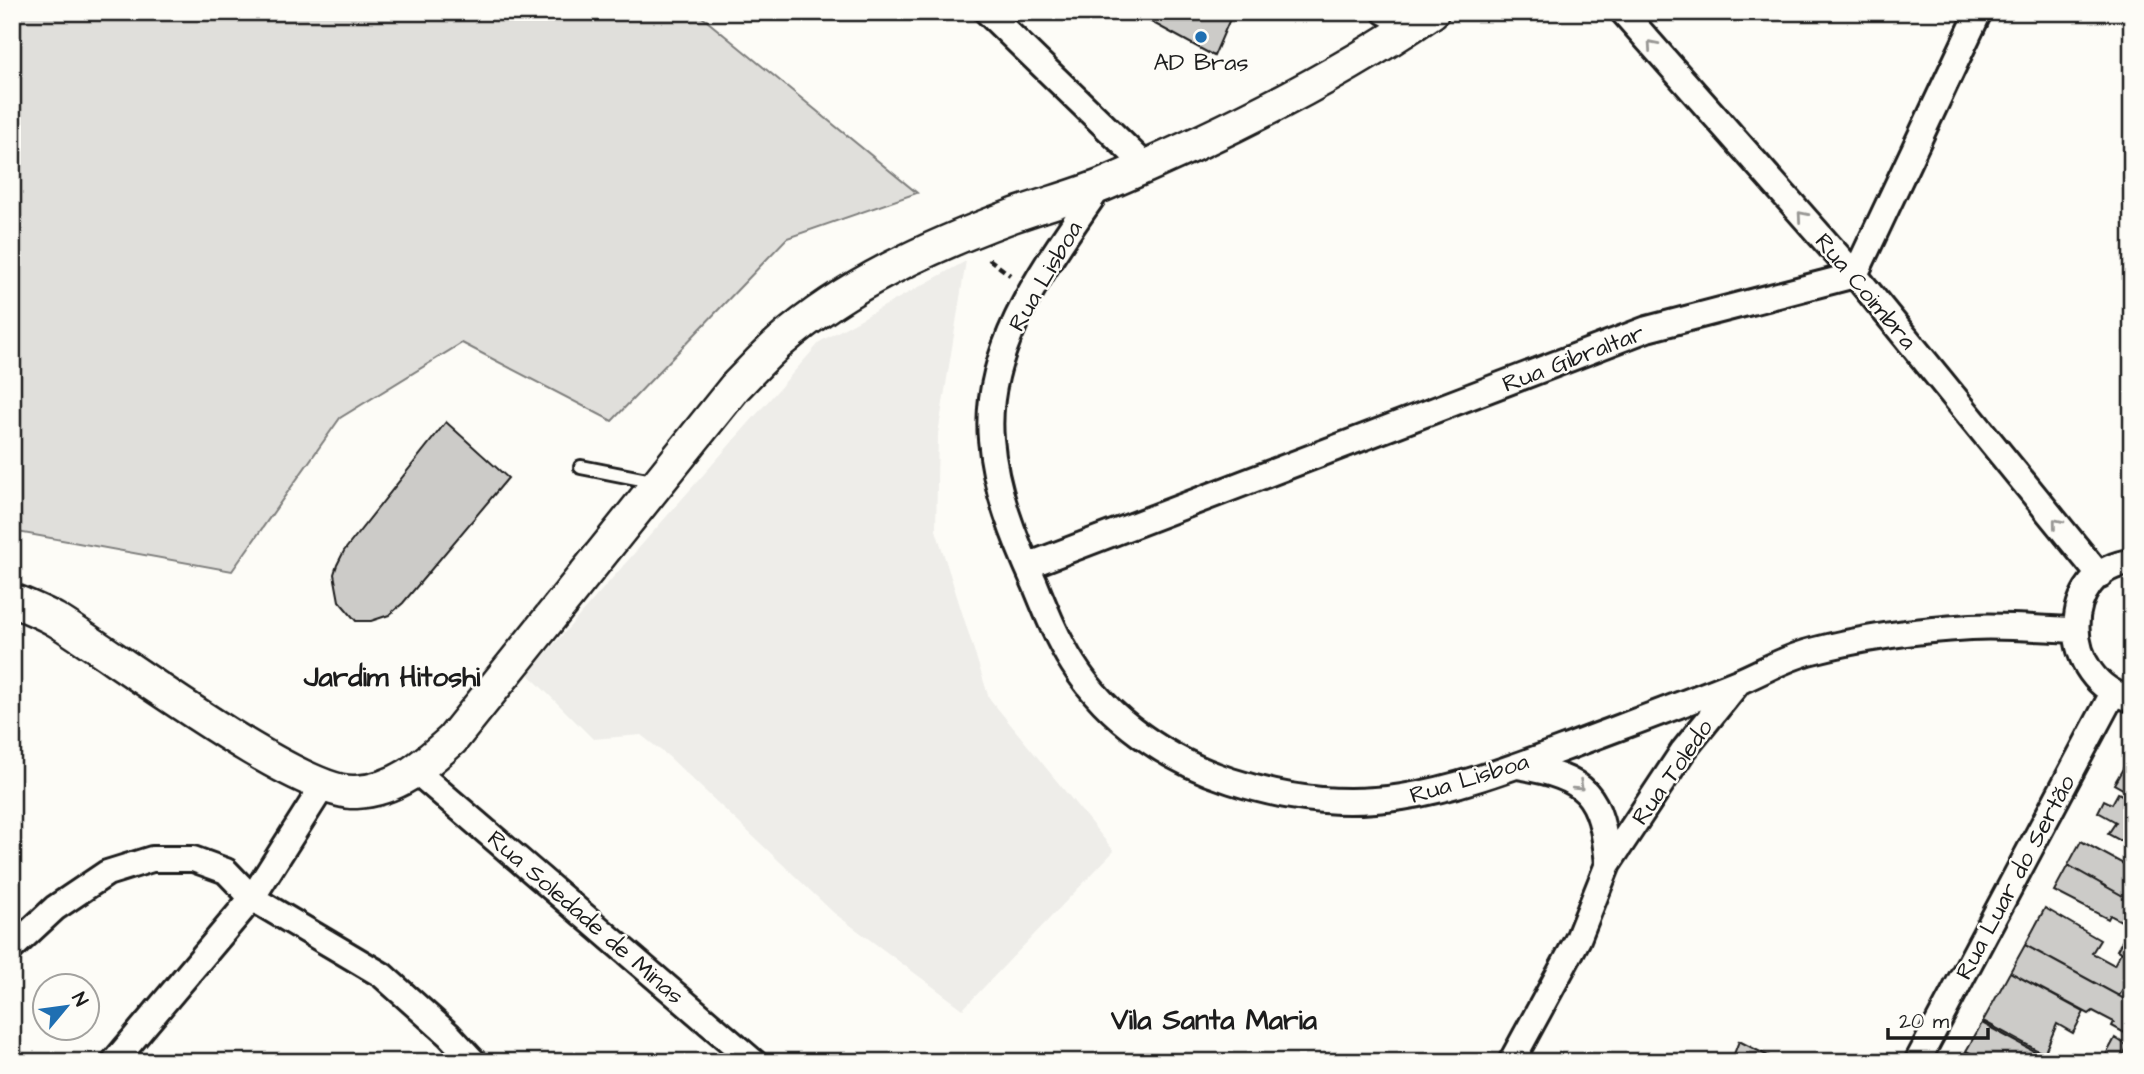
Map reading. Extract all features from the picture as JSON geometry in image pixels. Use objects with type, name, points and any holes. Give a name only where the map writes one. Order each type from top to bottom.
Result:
[{"type":"street","points":[[987,12],[1146,166]]},
{"type":"street","name":"Rua Coimbra","points":[[1623,12],[1855,275],[2100,576]]},
{"type":"street","points":[[1855,275],[1979,12]]},
{"type":"street","points":[[12,600],[54,619],[262,754],[323,786],[353,793],[386,787],[417,772],[452,740],[735,387],[780,342],[867,280],[961,236],[1100,186],[1260,113],[1348,66],[1410,17]]},
{"type":"street","name":"Rua Lisboa","points":[[1100,186],[1031,292],[1001,361],[993,398],[990,436],[1004,509],[1058,637],[1073,665],[1096,694],[1135,731],[1204,772],[1299,798],[1330,802],[1378,801],[1459,786],[1740,681],[1809,651],[1903,635],[1972,627],[2075,630]]},
{"type":"street","name":"Rua Gibraltar","points":[[1027,566],[1647,329],[1855,275]]},
{"type":"street","points":[[2122,696],[2086,667],[2078,649],[2075,630],[2082,601],[2100,576],[2132,562]]},
{"type":"street","name":"Rua Toledo","points":[[1511,1062],[1578,939],[1608,864],[1683,751],[1740,681]]},
{"type":"street","name":"Rua Luar do Sertão","points":[[1917,1062],[2122,696]]},
{"type":"street","name":"Rua Toledo","points":[[1515,766],[1569,777],[1593,799],[1604,824],[1608,864]]},
{"type":"street","name":"Rua Soledade de Minas","points":[[417,772],[754,1062]]},
{"type":"street","points":[[114,1062],[252,898],[323,786]]},
{"type":"street","points":[[12,948],[55,908],[107,873],[152,859],[193,859],[226,871],[252,898],[382,975],[449,1035],[474,1062]]},
{"type":"lane","points":[[582,467],[657,482]]},
{"type":"path","points":[[961,236],[1031,292]]},
{"type":"shaded area","points":[[12,12],[696,12],[917,193],[787,238],[612,421],[462,343],[340,418],[232,571],[12,531]]},
{"type":"shaded area","points":[[966,261],[938,434],[936,530],[989,698],[1114,851],[963,1009],[834,913],[668,756],[641,735],[593,739],[528,674],[821,341]]},
{"type":"building","name":"AD Bras","points":[[1133,12],[1217,12],[1230,19],[1214,56]]},
{"type":"building","points":[[446,422],[508,478],[403,603],[389,615],[371,621],[356,621],[339,601],[334,574],[337,565],[344,551]]},
{"type":"building","points":[[2132,753],[2132,794],[2114,784]]},
{"type":"building","points":[[2118,793],[2128,798],[2126,802],[2132,805],[2132,847],[2108,834],[2116,822],[2098,812],[2104,800],[2112,804]]},
{"type":"building","points":[[2081,841],[2131,868],[2128,872],[2132,874],[2132,901],[2068,865]]},
{"type":"building","points":[[2068,865],[2132,901],[2132,930],[2126,927],[2127,924],[2110,915],[2108,919],[2054,891]]},
{"type":"building","points":[[2045,908],[2100,940],[2092,953],[2114,965],[2121,952],[2132,958],[2132,975],[2119,996],[2025,945]]},
{"type":"building","points":[[2126,934],[2132,937],[2132,958],[2117,950]]},
{"type":"building","points":[[2025,945],[2132,1003],[2132,1037],[2112,1026],[2114,1022],[2093,1011],[2089,1014],[2010,972]]},
{"type":"building","points":[[2010,972],[2084,1012],[2073,1033],[2057,1024],[2044,1054],[1983,1021]]},
{"type":"building","points":[[1982,1023],[2054,1062],[1988,1062],[1966,1051]]},
{"type":"building","points":[[2115,1038],[2128,1046],[2119,1062],[2102,1062]]},
{"type":"building","points":[[1739,1041],[1780,1062],[1731,1062]]},
{"type":"building","points":[[1966,1051],[1988,1062],[1960,1062]]},
{"type":"place","name":"AD Bras","points":[[1201,37]]},
{"type":"district","name":"Jardim Hitoshi","points":[[392,676]]},
{"type":"district","name":"Vila Santa Maria","points":[[1214,1019]]}]
